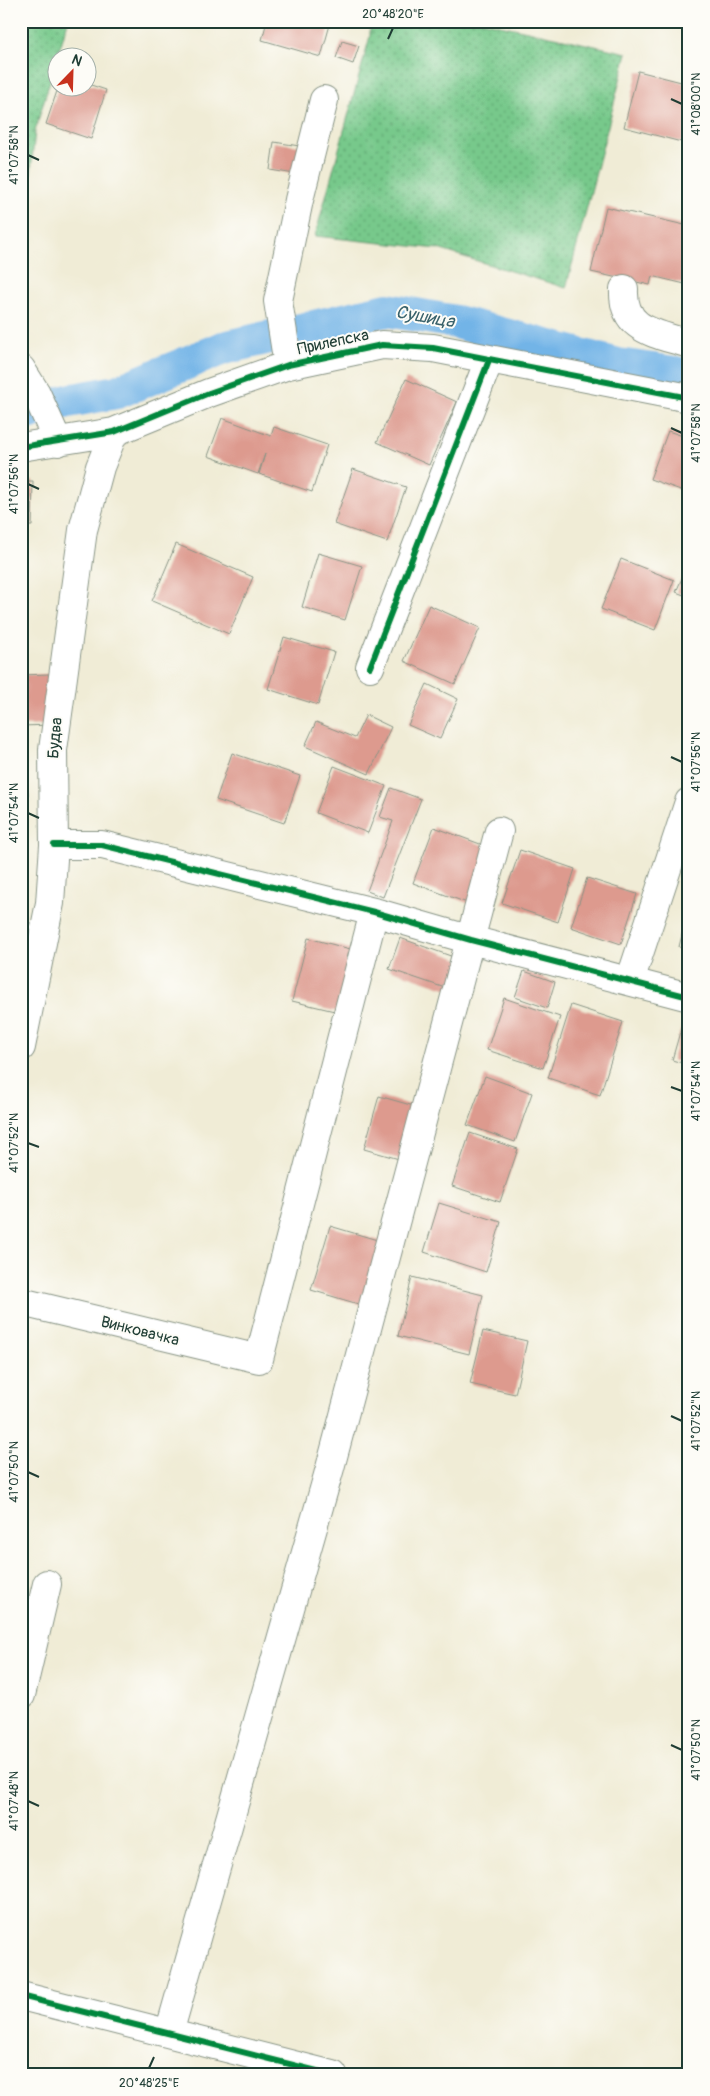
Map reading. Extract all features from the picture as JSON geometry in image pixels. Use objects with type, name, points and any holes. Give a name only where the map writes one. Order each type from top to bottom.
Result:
[{"type":"street","points":[[285,346],[278,301],[282,274],[324,100]]},
{"type":"street","points":[[624,289],[624,303],[629,317],[641,328],[689,344]]},
{"type":"street","name":"Прилепска","points":[[21,447],[53,432],[114,432],[209,392],[285,346],[382,345],[433,348],[689,398]]},
{"type":"street","points":[[370,667],[489,360]]},
{"type":"street","points":[[21,369],[36,393],[53,432]]},
{"type":"street","name":"Будва","points":[[21,1046],[50,903],[54,845],[52,750],[83,530],[100,467],[114,432]]},
{"type":"street","points":[[630,980],[689,802]]},
{"type":"street","points":[[169,2033],[330,1468],[499,831]]},
{"type":"street","points":[[54,845],[102,845],[374,912],[471,940],[630,980],[689,997]]},
{"type":"street","name":"Винковачка","points":[[21,1302],[259,1359],[374,912]]},
{"type":"street","points":[[21,1695],[47,1584]]},
{"type":"street","points":[[21,1996],[333,2075]]},
{"type":"green space","points":[[21,21],[68,21],[60,48],[48,48],[48,88],[35,131],[29,190],[21,183]]},
{"type":"green space","points":[[370,21],[482,21],[627,53],[566,288],[438,249],[315,236],[370,36]]},
{"type":"building","points":[[267,21],[331,21],[321,57],[262,40]]},
{"type":"building","points":[[342,41],[359,46],[353,64],[336,58]]},
{"type":"building","points":[[638,71],[689,84],[689,144],[624,127]]},
{"type":"building","points":[[98,87],[106,90],[91,139],[46,124],[55,98],[98,98]]},
{"type":"building","points":[[274,142],[306,147],[301,175],[270,170]]},
{"type":"building","points":[[606,207],[689,226],[689,285],[652,276],[650,285],[591,272]]},
{"type":"building","points":[[406,379],[457,402],[429,465],[377,442]]},
{"type":"building","points":[[222,418],[271,436],[274,427],[327,445],[312,492],[259,474],[265,454],[258,474],[208,456]]},
{"type":"building","points":[[668,431],[689,438],[689,493],[650,479]]},
{"type":"building","points":[[353,469],[406,487],[387,542],[334,524]]},
{"type":"building","points":[[21,481],[33,481],[32,526],[21,526]]},
{"type":"building","points":[[176,544],[253,577],[229,634],[152,601]]},
{"type":"building","points":[[318,553],[362,566],[345,620],[302,607]]},
{"type":"building","points":[[621,559],[674,580],[655,630],[601,609]]},
{"type":"building","points":[[689,562],[689,597],[676,592]]},
{"type":"building","points":[[429,605],[480,628],[455,684],[404,661]]},
{"type":"building","points":[[284,637],[334,652],[318,705],[268,689]]},
{"type":"building","points":[[49,674],[51,725],[21,726],[21,675]]},
{"type":"building","points":[[427,684],[458,699],[440,739],[408,725]]},
{"type":"building","points":[[366,715],[391,727],[369,774],[305,746],[316,722],[355,738]]},
{"type":"building","points":[[21,742],[24,742],[28,795],[21,796]]},
{"type":"building","points":[[232,753],[300,776],[284,823],[216,800]]},
{"type":"building","points":[[334,766],[386,786],[368,833],[316,813]]},
{"type":"building","points":[[391,788],[421,799],[383,897],[367,891],[393,821],[380,817]]},
{"type":"building","points":[[434,827],[491,848],[470,904],[413,883]]},
{"type":"building","points":[[520,850],[575,869],[558,922],[502,903]]},
{"type":"building","points":[[587,878],[637,894],[621,944],[571,927]]},
{"type":"building","points":[[689,910],[689,949],[679,947]]},
{"type":"building","points":[[308,938],[358,951],[343,1013],[292,1001]]},
{"type":"building","points":[[400,938],[462,960],[451,990],[389,969]]},
{"type":"building","points":[[524,971],[555,982],[547,1008],[515,997]]},
{"type":"building","points":[[504,998],[560,1017],[543,1068],[487,1050]]},
{"type":"building","points":[[571,1005],[623,1022],[600,1095],[548,1078]]},
{"type":"building","points":[[682,1025],[689,1027],[689,1065],[672,1060]]},
{"type":"building","points":[[485,1076],[532,1093],[515,1142],[467,1125]]},
{"type":"building","points":[[379,1096],[421,1108],[406,1161],[364,1149]]},
{"type":"building","points":[[470,1133],[518,1149],[500,1202],[452,1186]]},
{"type":"building","points":[[439,1203],[501,1222],[486,1272],[424,1252]]},
{"type":"building","points":[[330,1226],[384,1242],[365,1306],[311,1290]]},
{"type":"building","points":[[412,1277],[483,1295],[469,1354],[398,1336]]},
{"type":"building","points":[[483,1331],[527,1341],[515,1394],[470,1384]]},
{"type":"waterway","name":"Сушица","points":[[21,415],[68,401],[117,392],[223,348],[387,310],[456,322],[618,365],[689,375]]},
{"type":"cycle path","points":[[21,447],[114,432],[209,393],[288,365],[382,345],[433,348],[689,398]]},
{"type":"cycle path","points":[[370,667],[489,360]]},
{"type":"cycle path","points":[[54,845],[102,845],[374,912],[471,940],[689,997]]},
{"type":"cycle path","points":[[21,1996],[333,2075]]}]
